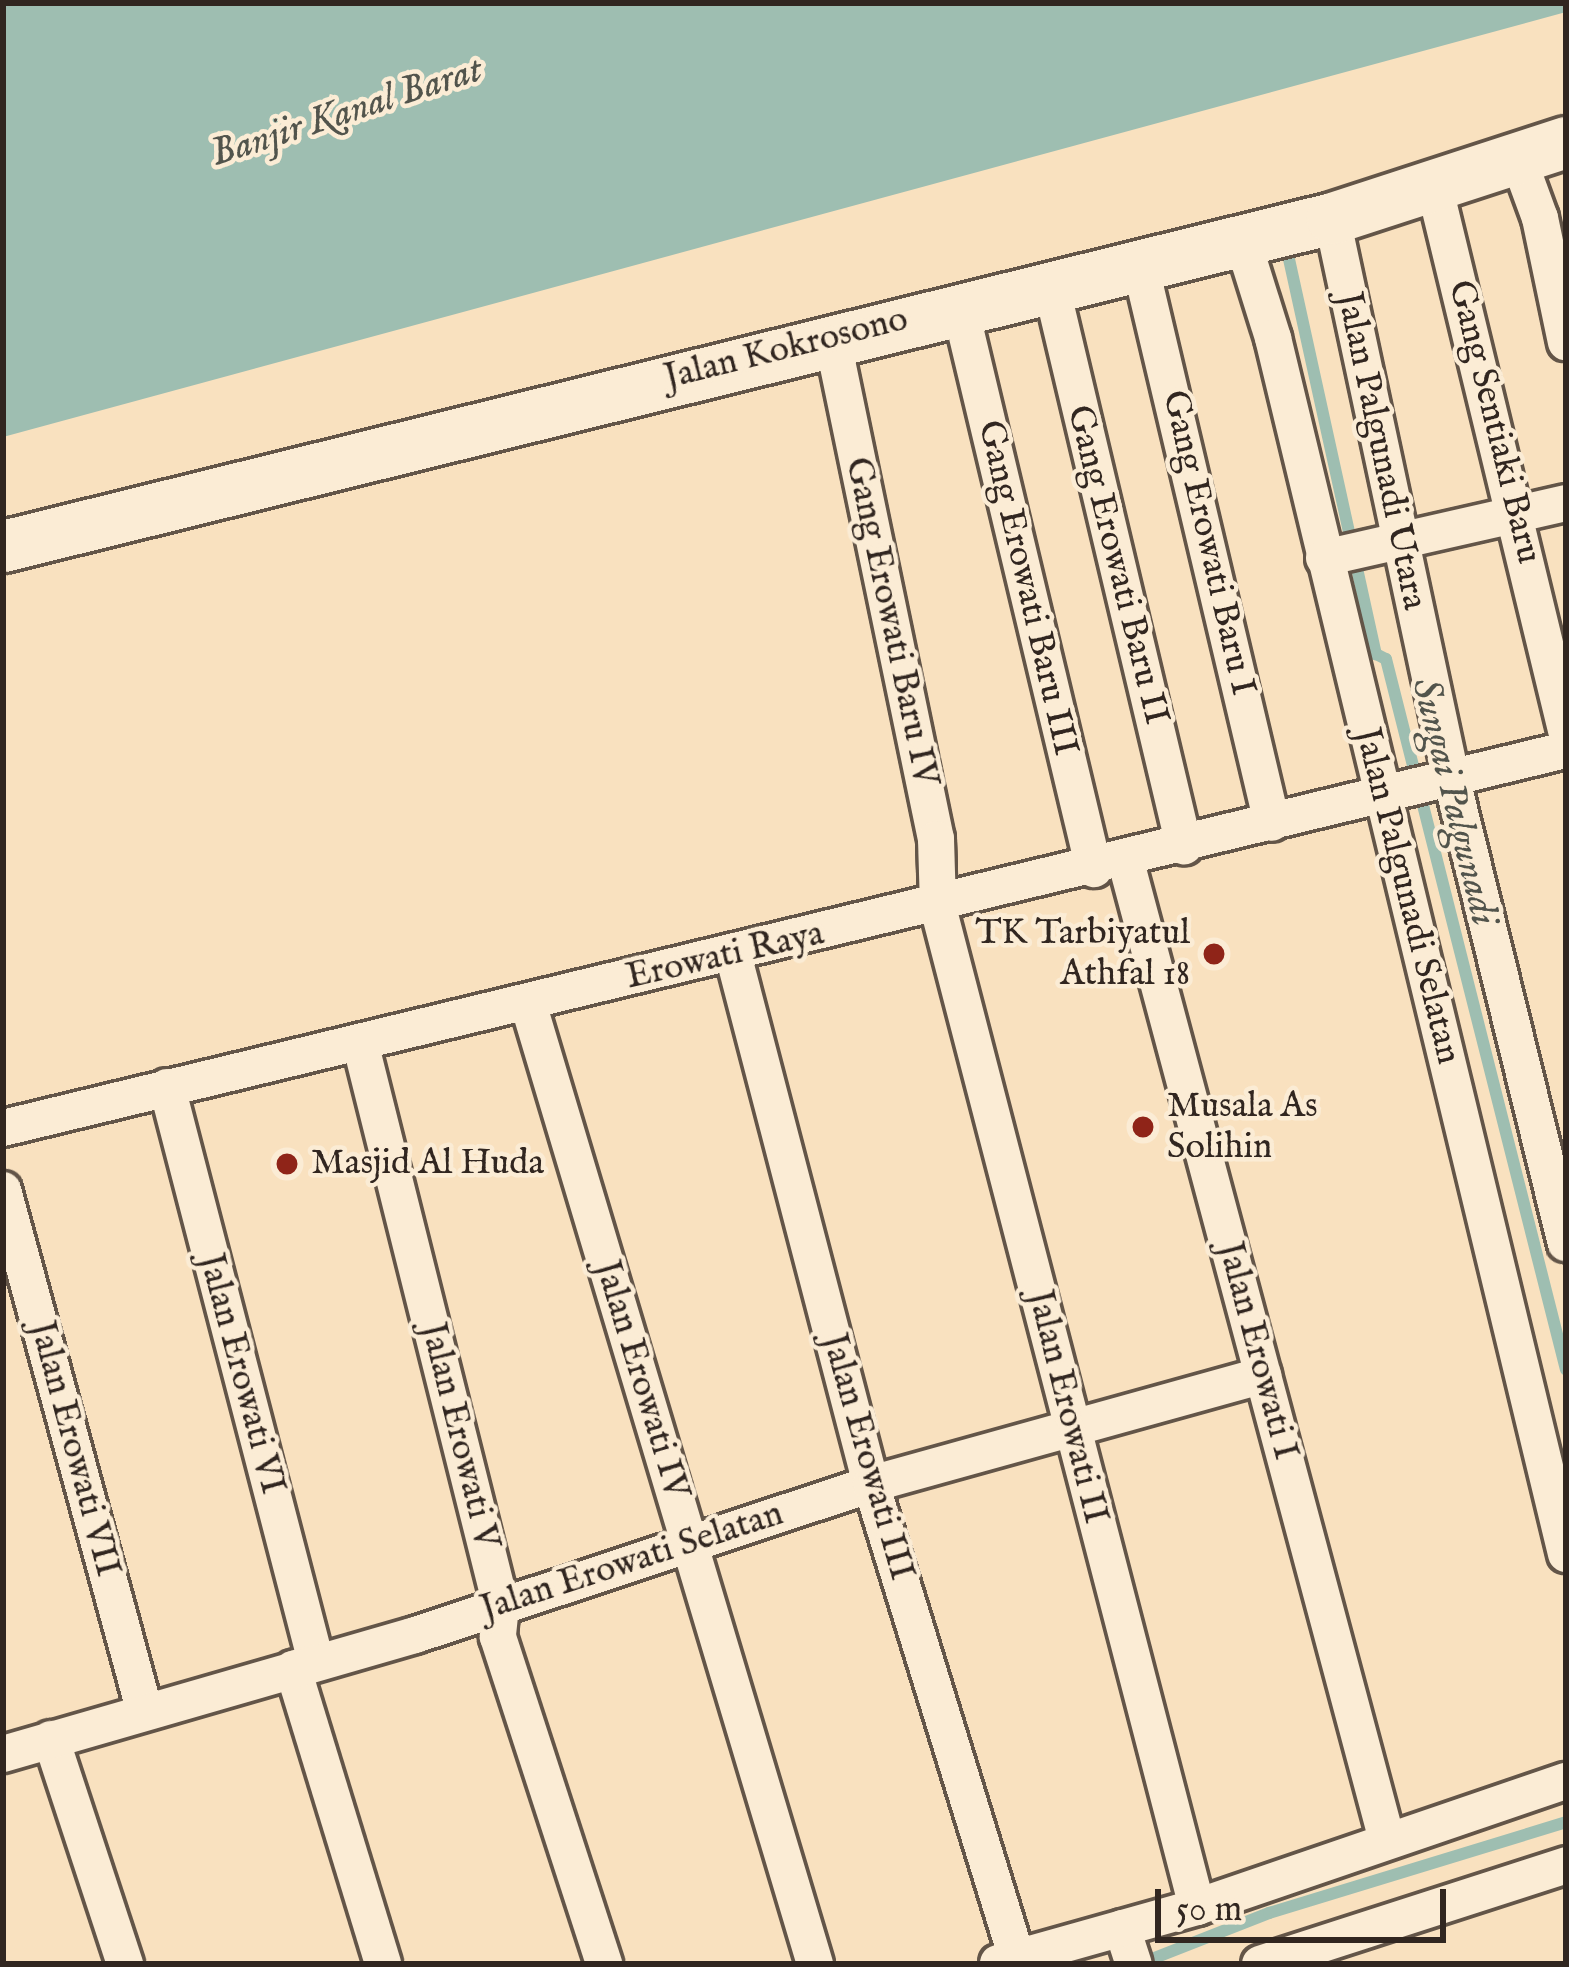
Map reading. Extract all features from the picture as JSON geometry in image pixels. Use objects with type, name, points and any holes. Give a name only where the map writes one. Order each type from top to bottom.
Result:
[{"type":"street","name":"Jalan Kokrosono","points":[[3,546],[832,337],[1330,218],[1566,142]]},
{"type":"street","points":[[1518,158],[1566,342]]},
{"type":"street","name":"Gang Sentiaki Baru","points":[[1434,185],[1566,730]]},
{"type":"street","name":"Jalan Palgunadi Utara","points":[[1330,218],[1447,777],[1566,1243]]},
{"type":"street","name":"Jalan Palgunadi Selatan","points":[[1245,238],[1566,1554]]},
{"type":"street","name":"Gang Erowati Baru I","points":[[1140,264],[1273,823]]},
{"type":"street","name":"Gang Erowati Baru II","points":[[1051,285],[1184,846]]},
{"type":"street","name":"Gang Erowati Baru III","points":[[960,307],[1110,865]]},
{"type":"street","name":"Gang Erowati Baru IV","points":[[832,337],[936,839],[938,908]]},
{"type":"street","points":[[1326,558],[1566,503]]},
{"type":"street","name":"Erowati Raya","points":[[3,1128],[938,908],[1566,750]]},
{"type":"street","name":"Jalan Erowati I","points":[[1110,865],[1264,1376],[1387,1840]]},
{"type":"street","name":"Jalan Erowati II","points":[[938,908],[1197,1907]]},
{"type":"street","name":"Jalan Erowati III","points":[[733,954],[872,1484],[1006,1960]]},
{"type":"street","name":"Jalan Erowati IV","points":[[528,1003],[815,1964]]},
{"type":"street","name":"Jalan Erowati V","points":[[360,1042],[501,1606],[498,1637],[604,1964]]},
{"type":"street","name":"Jalan Erowati VI","points":[[167,1087],[304,1665],[383,1964]]},
{"type":"street","name":"Jalan Erowati VII","points":[[3,1190],[144,1709]]},
{"type":"street","name":"Jalan Erowati Selatan","points":[[3,1754],[501,1606],[872,1484],[1264,1376]]},
{"type":"street","points":[[51,1739],[125,1964]]},
{"type":"street","points":[[1006,1960],[1128,1944],[1197,1907],[1566,1781]]},
{"type":"street","points":[[1260,1964],[1346,1951],[1566,1864]]},
{"type":"water","name":"Banjir Kanal Barat","points":[[1566,3],[1566,12],[3,437],[3,6]]},
{"type":"waterway","name":"Sungai Palgunadi","points":[[1287,250],[1376,654],[1386,659],[1566,1370]]},
{"type":"waterway","points":[[1139,1964],[1269,1913],[1566,1822]]},
{"type":"place","name":"TK Tarbiyatul Athfal 18","points":[[1214,954]]},
{"type":"place","name":"Musala As Solihin","points":[[1143,1127]]},
{"type":"place","name":"Masjid Al Huda","points":[[287,1164]]}]
